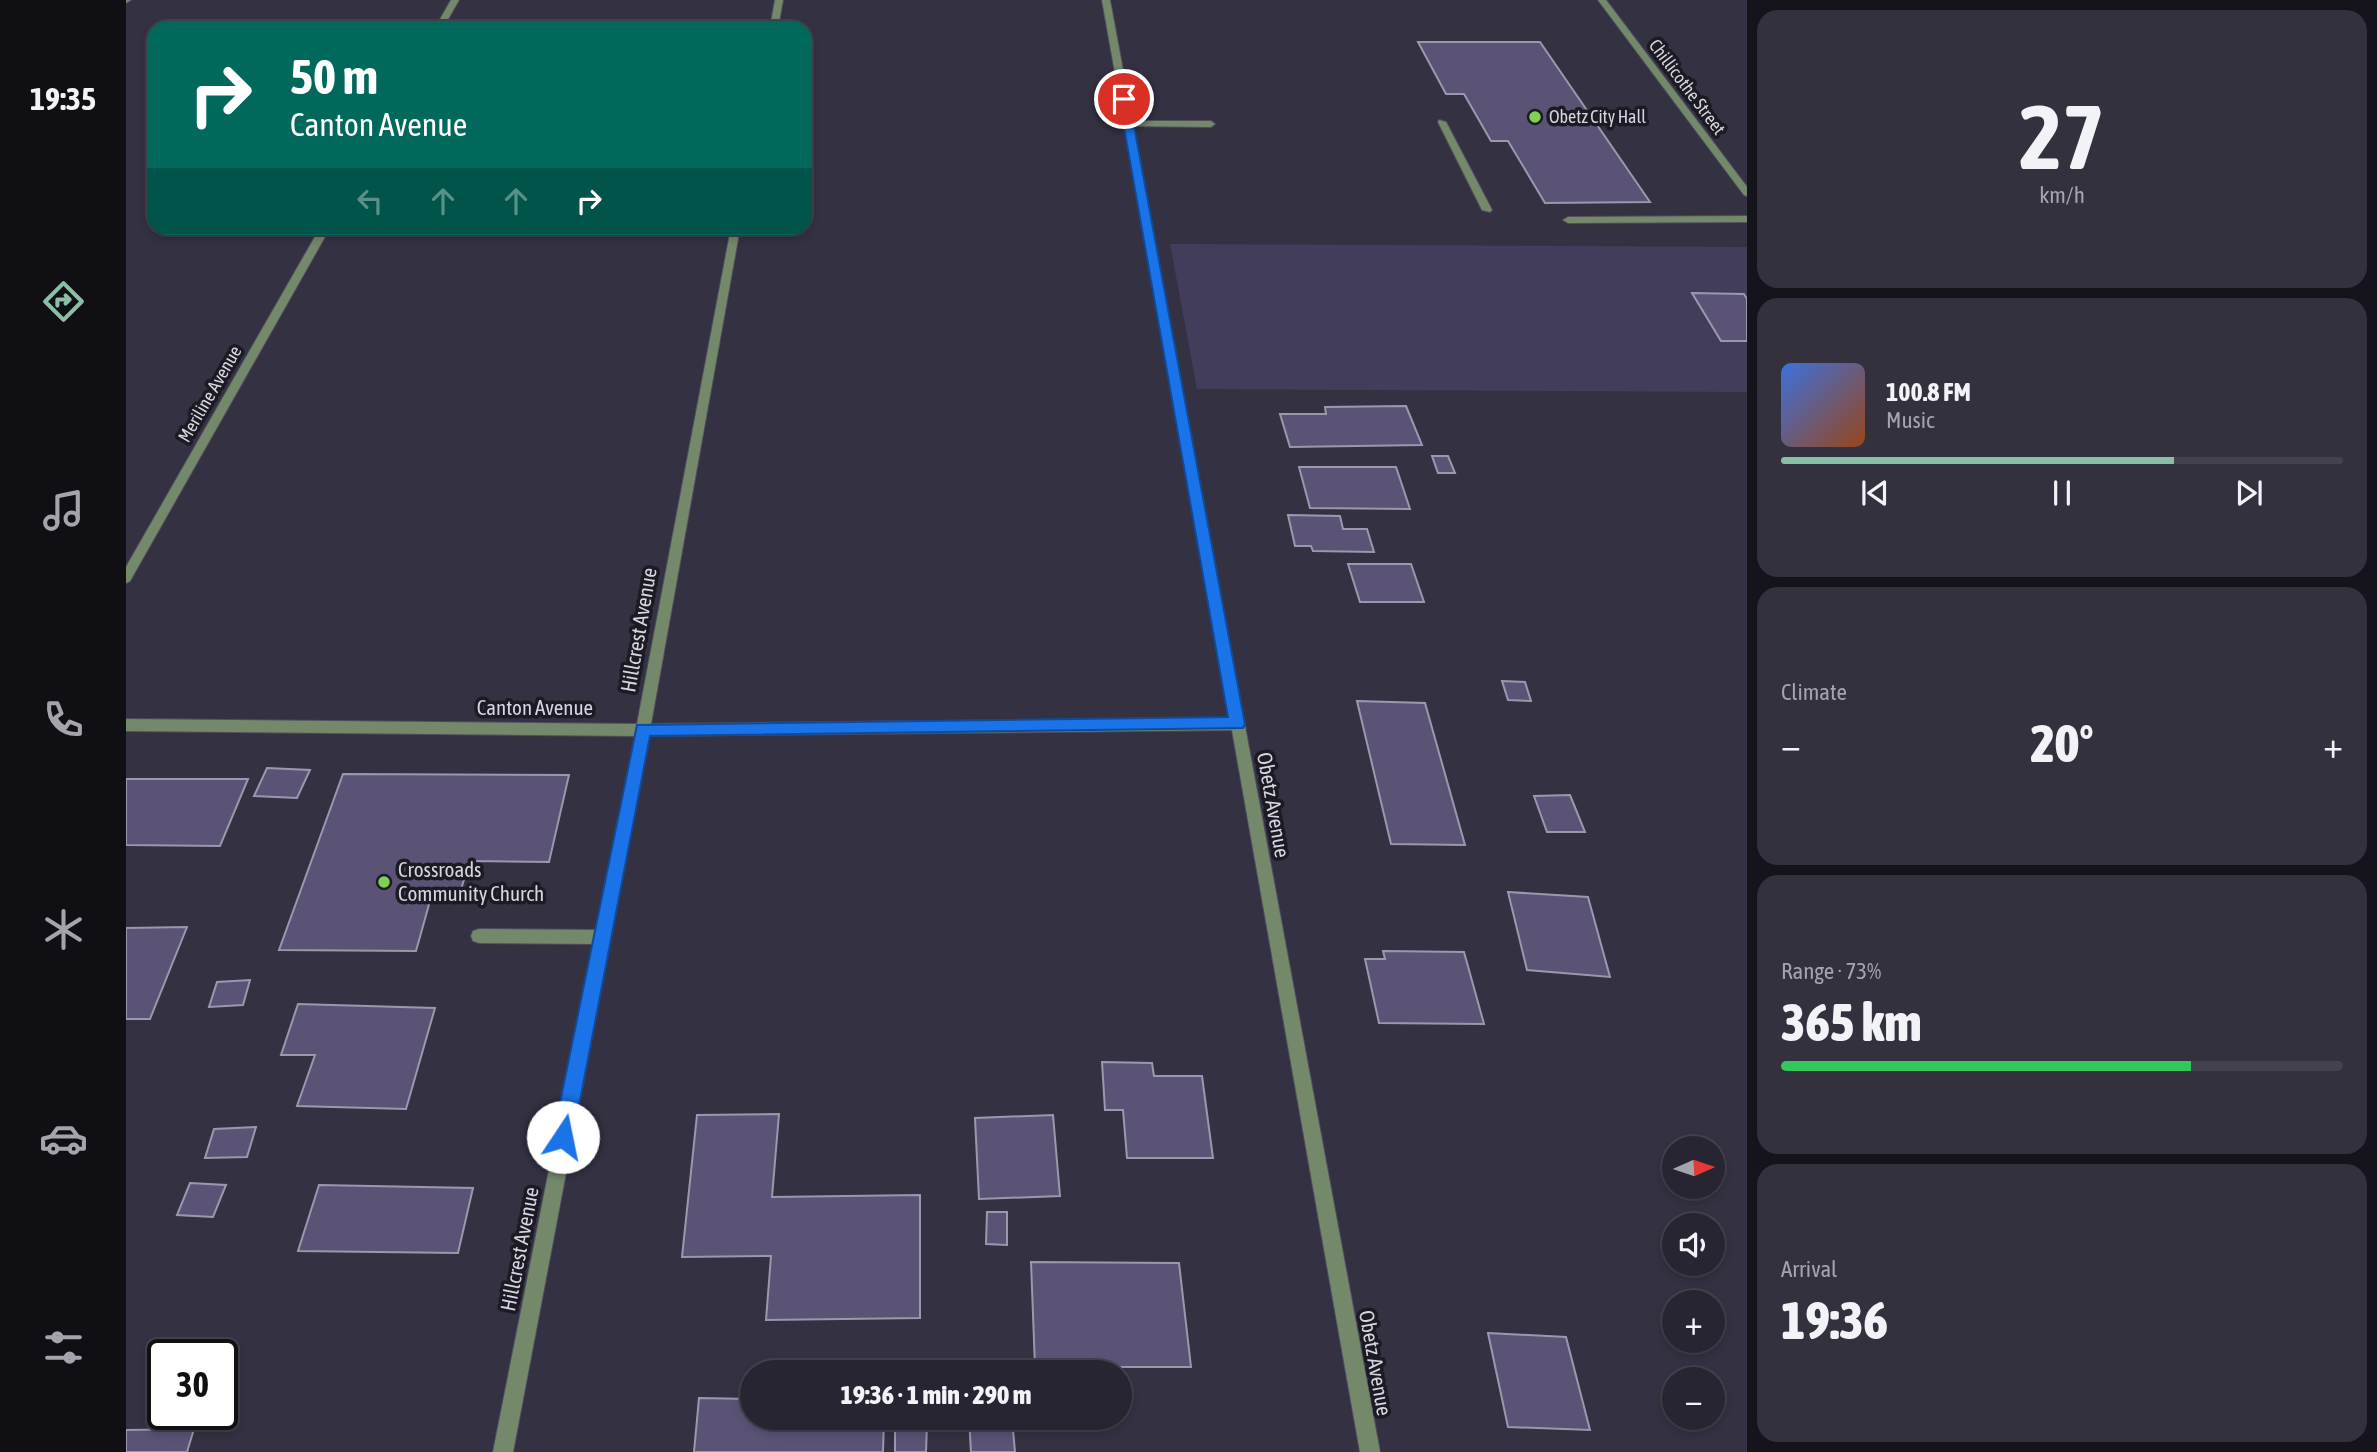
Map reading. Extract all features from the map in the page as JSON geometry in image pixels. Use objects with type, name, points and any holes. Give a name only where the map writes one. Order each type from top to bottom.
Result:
[{"type":"street","points":[[443,21],[454,0]]},
{"type":"street","points":[[775,21],[779,0]]},
{"type":"street","name":"Obetz Avenue","points":[[1106,0],[1370,1452]]},
{"type":"street","name":"Chillicothe Street","points":[[1602,0],[1747,193]]},
{"type":"street","points":[[1442,122],[1487,210]]},
{"type":"street","points":[[1128,124],[1211,124]]},
{"type":"street","points":[[1568,220],[1747,219]]},
{"type":"street","name":"Meriline Avenue","points":[[126,578],[321,235]]},
{"type":"street","name":"Hillcrest Avenue","points":[[503,1452],[643,730],[734,235]]},
{"type":"street","name":"Canton Avenue","points":[[126,725],[643,730],[1237,724]]},
{"type":"street","points":[[479,936],[601,937]]},
{"type":"shaded area","points":[[1170,244],[1747,247],[1747,392],[1197,389]]},
{"type":"building","name":"Obetz City Hall","points":[[1418,42],[1540,42],[1650,202],[1545,203],[1508,141],[1491,141],[1464,94],[1446,94]]},
{"type":"building","points":[[1692,293],[1744,294],[1747,299],[1747,341],[1721,341]]},
{"type":"building","points":[[1406,406],[1422,445],[1290,447],[1280,414],[1326,414],[1325,407]]},
{"type":"building","points":[[1432,456],[1448,456],[1455,473],[1438,473]]},
{"type":"building","points":[[1299,467],[1396,467],[1410,509],[1310,508]]},
{"type":"building","points":[[1288,515],[1340,516],[1343,529],[1367,529],[1374,552],[1313,551],[1311,546],[1295,546]]},
{"type":"building","points":[[1348,564],[1411,564],[1424,602],[1360,602]]},
{"type":"building","points":[[1502,681],[1525,682],[1531,701],[1508,700]]},
{"type":"building","points":[[1357,701],[1425,703],[1465,845],[1391,844]]},
{"type":"building","points":[[267,768],[310,770],[297,798],[254,796]]},
{"type":"building","name":"Crossroads Community Church","points":[[343,774],[569,775],[549,862],[469,861],[458,901],[430,901],[416,951],[279,950]]},
{"type":"building","points":[[126,779],[248,779],[220,846],[126,845]]},
{"type":"building","points":[[1570,795],[1585,832],[1547,832],[1534,796]]},
{"type":"building","points":[[1508,892],[1588,897],[1610,977],[1527,970]]},
{"type":"building","points":[[187,927],[150,1019],[126,1019],[126,928]]},
{"type":"building","points":[[1383,951],[1464,952],[1484,1024],[1379,1023],[1365,959],[1385,959]]},
{"type":"building","points":[[250,980],[243,1005],[209,1007],[217,982]]},
{"type":"building","points":[[298,1004],[435,1008],[406,1109],[297,1106],[315,1055],[281,1055]]},
{"type":"building","points":[[1102,1062],[1152,1063],[1154,1076],[1202,1076],[1213,1158],[1127,1158],[1123,1110],[1105,1110]]},
{"type":"building","points":[[779,1114],[772,1197],[920,1195],[920,1318],[766,1320],[771,1256],[682,1257],[697,1115]]},
{"type":"building","points":[[1053,1115],[1060,1196],[979,1199],[975,1118]]},
{"type":"building","points":[[256,1127],[247,1157],[205,1158],[214,1129]]},
{"type":"building","points":[[190,1183],[226,1185],[213,1217],[177,1215]]},
{"type":"building","points":[[319,1185],[473,1188],[458,1253],[298,1251]]},
{"type":"building","points":[[987,1212],[1007,1212],[1007,1245],[986,1244]]},
{"type":"building","points":[[1031,1262],[1179,1263],[1191,1367],[1132,1367],[1132,1360],[1035,1360]]},
{"type":"building","points":[[1488,1333],[1566,1337],[1590,1430],[1508,1427]]},
{"type":"building","points":[[699,1398],[740,1399],[740,1430],[884,1430],[883,1452],[694,1452]]},
{"type":"building","points":[[126,1430],[194,1430],[187,1452],[126,1452]]},
{"type":"building","points":[[895,1430],[927,1430],[926,1452],[895,1452]]},
{"type":"building","points":[[970,1430],[1013,1430],[1015,1452],[971,1452]]},
{"type":"place","name":"Obetz City Hall","points":[[1535,117]]},
{"type":"place","name":"Crossroads Community Church","points":[[384,882]]},
{"type":"route","points":[[563,1137],[643,730],[1237,724],[1124,99]]}]
